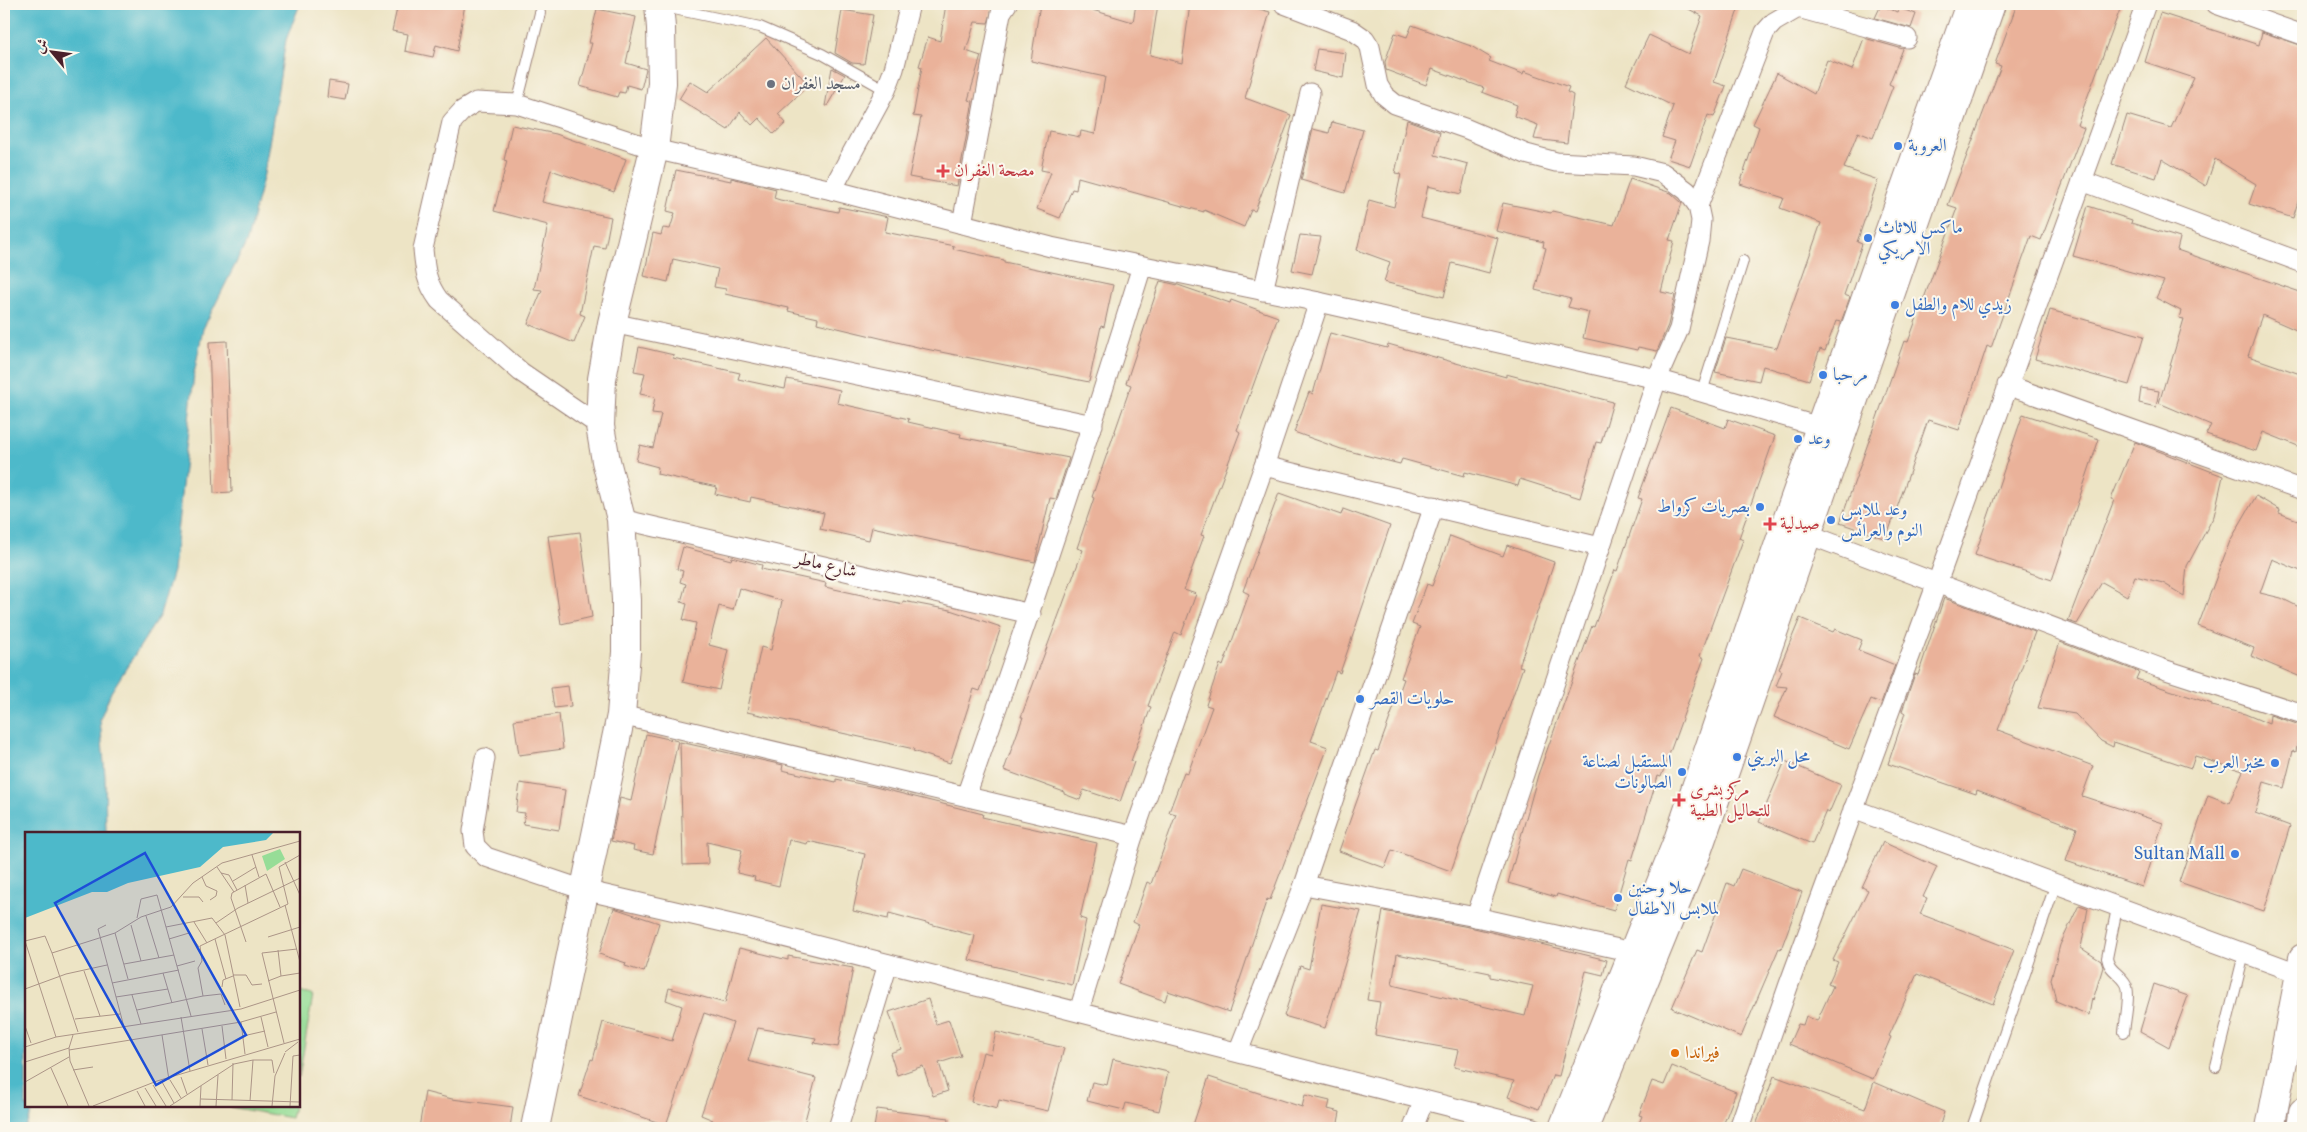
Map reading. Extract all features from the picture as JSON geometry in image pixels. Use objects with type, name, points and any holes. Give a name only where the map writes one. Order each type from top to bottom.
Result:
[{"type":"main road","points":[[1584,1128],[1698,849],[1797,530],[1820,427],[1970,4]]},
{"type":"main road","points":[[1562,1128],[1678,840],[1797,530],[1991,4]]},
{"type":"main road","points":[[534,1128],[621,715],[626,626],[621,519],[606,461],[600,426],[602,379],[612,323],[654,149],[668,11]]},
{"type":"main road","points":[[2270,1128],[2302,969]]},
{"type":"main road","points":[[2300,1128],[2303,1112]]},
{"type":"street","points":[[832,190],[886,90],[894,68],[910,4]]},
{"type":"street","points":[[962,224],[1001,13],[1006,4]]},
{"type":"street","points":[[1284,4],[1352,30],[1365,39],[1370,47],[1378,85],[1384,95],[1395,104],[1467,128],[1526,154],[1556,162],[1634,166],[1663,173],[1687,191],[1698,206],[1701,220],[1699,241],[1679,329],[1657,379],[1476,917]]},
{"type":"street","points":[[1739,1128],[1852,810],[1937,583],[2146,4]]},
{"type":"street","points":[[2216,4],[2302,29]]},
{"type":"street","points":[[1698,206],[1765,32],[1774,22],[1798,8],[1907,38]]},
{"type":"street","points":[[1263,291],[1310,93]]},
{"type":"street","points":[[600,426],[521,372],[439,300],[429,286],[423,249],[452,122],[463,110],[476,102],[518,104],[654,149],[832,190],[1051,246],[1319,302],[1657,379],[1820,427]]},
{"type":"street","points":[[2082,181],[2303,263]]},
{"type":"street","points":[[966,796],[1031,614],[1093,425],[1142,266]]},
{"type":"street","points":[[1079,1012],[1133,836],[1264,466],[1319,302]]},
{"type":"street","points":[[612,323],[1093,425]]},
{"type":"street","points":[[2007,385],[2303,490]]},
{"type":"street","points":[[1264,466],[1600,547]]},
{"type":"street","points":[[1238,1052],[1304,885],[1434,506]]},
{"type":"street","name":"شارع ماطر","points":[[621,519],[1031,614]]},
{"type":"street","points":[[1797,530],[2160,668],[2303,714]]},
{"type":"street","points":[[621,715],[1133,836]]},
{"type":"street","points":[[485,758],[473,830],[474,846],[486,857],[584,890],[740,926],[1534,1128]]},
{"type":"street","points":[[1852,810],[2244,954],[2302,969]]},
{"type":"street","points":[[1304,885],[1476,917],[1632,952]]},
{"type":"street","points":[[838,1128],[888,964]]},
{"type":"street","points":[[1413,1128],[1424,1100]]},
{"type":"lane","points":[[668,11],[760,27],[822,54],[886,90]]},
{"type":"lane","points":[[518,104],[540,13]]},
{"type":"lane","points":[[1702,392],[1743,262]]},
{"type":"lane","points":[[1972,1128],[2055,886]]},
{"type":"lane","points":[[2117,908],[2107,958],[2108,966],[2126,983],[2128,990],[2124,1032]]},
{"type":"lane","points":[[2216,1067],[2244,954]]},
{"type":"green space","points":[[300,992],[313,995],[300,1071]]},
{"type":"green space","points":[[230,1107],[294,1107],[291,1118]]},
{"type":"water","points":[[4,4],[300,4],[286,40],[264,174],[247,241],[203,329],[194,374],[173,571],[160,615],[111,692],[100,719],[105,775],[106,832],[25,832],[25,1107],[35,1107],[25,1128],[4,1128]]},
{"type":"building","points":[[398,4],[465,4],[457,51],[436,45],[433,57],[405,51],[408,34],[392,31]]},
{"type":"building","points":[[946,4],[968,6],[968,4],[994,4],[988,23],[975,22],[966,51],[981,56],[968,100],[973,101],[957,186],[909,177],[921,117],[913,116],[922,67],[919,66],[928,37],[940,41]]},
{"type":"building","points":[[1040,4],[1072,4],[1133,22],[1136,4],[1158,4],[1150,55],[1182,63],[1190,4],[1253,4],[1252,7],[1270,12],[1245,98],[1291,115],[1255,211],[1251,210],[1244,227],[1204,210],[1204,212],[1078,177],[1076,190],[1072,189],[1060,218],[1037,209],[1051,172],[1041,170],[1049,131],[1080,137],[1081,131],[1095,134],[1105,77],[1031,61]]},
{"type":"building","points":[[1679,4],[1740,4],[1714,82],[1726,86],[1714,117],[1708,115],[1690,166],[1668,159],[1675,141],[1662,137],[1673,106],[1626,83],[1649,35],[1689,54],[1702,16]]},
{"type":"building","points":[[2017,4],[2122,4],[2077,125],[2084,128],[2041,240],[2031,236],[1991,348],[1987,346],[1959,430],[1928,420],[1886,539],[1840,523],[1904,341],[1908,342],[1957,208],[1948,205],[2001,66],[1995,64]]},
{"type":"building","points":[[1881,5],[1897,12],[1899,8],[1916,14],[1911,28],[1875,18]]},
{"type":"building","points":[[597,9],[636,17],[626,63],[646,69],[641,89],[627,85],[625,93],[619,92],[617,97],[580,86],[592,43],[589,43]]},
{"type":"building","points":[[842,10],[873,15],[864,64],[852,63],[835,53]]},
{"type":"building","points":[[2160,13],[2259,45],[2262,32],[2303,46],[2303,185],[2293,218],[2249,204],[2256,184],[2215,159],[2206,186],[2162,159],[2156,178],[2112,164],[2127,115],[2171,128],[2194,78],[2145,62]]},
{"type":"building","points":[[1412,25],[1471,46],[1491,58],[1489,61],[1523,74],[1524,71],[1569,87],[1567,92],[1573,95],[1567,143],[1534,139],[1538,125],[1514,116],[1517,105],[1482,92],[1484,88],[1432,69],[1426,85],[1386,70],[1385,62],[1395,33],[1407,37]]},
{"type":"building","points":[[766,38],[809,85],[778,114],[786,123],[774,134],[759,118],[752,125],[740,112],[728,130],[679,99],[690,81],[708,92]]},
{"type":"building","points":[[1864,38],[1903,49],[1889,84],[1893,86],[1873,138],[1858,132],[1844,168],[1878,180],[1857,242],[1862,244],[1844,295],[1850,297],[1841,322],[1836,321],[1825,351],[1820,349],[1809,380],[1763,366],[1759,381],[1715,372],[1726,338],[1777,348],[1821,223],[1780,208],[1784,198],[1740,184],[1759,127],[1753,124],[1777,73],[1814,94],[1827,60],[1852,70]]},
{"type":"building","points":[[1317,49],[1346,53],[1343,78],[1313,71]]},
{"type":"building","points":[[832,68],[845,75],[827,106],[825,106]]},
{"type":"building","points":[[329,81],[348,84],[345,100],[327,97]]},
{"type":"building","points":[[1407,120],[1440,132],[1435,155],[1468,164],[1461,194],[1428,186],[1421,218],[1498,238],[1489,273],[1452,263],[1444,297],[1384,282],[1390,262],[1357,250],[1369,200],[1394,207],[1401,174],[1395,173]]},
{"type":"building","points":[[1332,122],[1363,130],[1345,193],[1301,180],[1313,129],[1329,133]]},
{"type":"building","points":[[512,125],[556,134],[626,159],[614,192],[551,170],[542,202],[611,217],[605,248],[594,246],[580,314],[585,316],[574,343],[528,324],[542,290],[534,289],[548,225],[494,211],[507,161],[504,160]]},
{"type":"building","points":[[676,170],[731,181],[731,178],[776,189],[774,198],[780,200],[838,212],[839,207],[888,217],[885,232],[954,246],[953,249],[1004,260],[1004,262],[1113,285],[1104,327],[1101,326],[1089,382],[926,349],[817,323],[818,318],[788,311],[789,308],[725,294],[726,289],[714,287],[718,269],[673,259],[668,282],[644,276],[653,233],[661,235],[663,228],[670,229],[675,213],[667,211]]},
{"type":"building","points":[[1630,179],[1671,193],[1682,203],[1669,240],[1674,241],[1661,292],[1675,295],[1668,325],[1657,351],[1638,347],[1637,350],[1583,338],[1589,312],[1568,307],[1571,299],[1535,290],[1546,248],[1543,247],[1544,242],[1496,231],[1503,203],[1551,213],[1552,211],[1614,225]]},
{"type":"building","points":[[2088,206],[2132,220],[2131,223],[2180,238],[2177,250],[2303,293],[2303,333],[2262,315],[2248,356],[2303,375],[2303,448],[2263,432],[2256,451],[2206,434],[2211,425],[2159,403],[2184,319],[2179,318],[2181,311],[2156,298],[2164,281],[2073,256]]},
{"type":"building","points":[[1300,235],[1321,237],[1312,274],[1292,270]]},
{"type":"building","points":[[1160,281],[1178,285],[1230,303],[1231,300],[1278,317],[1237,430],[1240,432],[1201,535],[1204,536],[1184,590],[1196,594],[1181,635],[1175,632],[1148,706],[1151,707],[1131,761],[1134,762],[1120,802],[1084,790],[1080,800],[1064,794],[1064,792],[1004,770],[1023,717],[1021,717],[1083,550],[1077,548],[1094,498],[1092,497],[1131,385],[1126,383]]},
{"type":"building","points":[[2050,310],[2144,336],[2129,385],[2035,359]]},
{"type":"building","points":[[1330,333],[1387,348],[1388,344],[1506,377],[1506,374],[1613,402],[1601,443],[1596,442],[1580,498],[1520,479],[1518,486],[1465,472],[1464,476],[1402,459],[1400,464],[1341,449],[1294,432],[1309,392],[1313,394]]},
{"type":"building","points":[[227,341],[232,492],[214,493],[209,342]]},
{"type":"building","points":[[639,347],[674,355],[673,358],[740,373],[738,379],[785,389],[787,379],[840,390],[837,403],[909,419],[908,422],[961,434],[960,437],[1069,458],[1056,499],[1050,498],[1035,562],[872,527],[869,540],[820,529],[824,513],[751,497],[750,502],[715,494],[717,487],[657,474],[658,467],[636,461],[640,445],[653,448],[661,414],[652,413],[655,397],[640,394],[645,373],[634,371]]},
{"type":"building","points":[[2141,388],[2159,391],[2156,407],[2139,403]]},
{"type":"building","points":[[1671,408],[1725,428],[1728,419],[1775,436],[1739,538],[1743,540],[1700,656],[1704,658],[1661,777],[1658,776],[1632,860],[1629,859],[1614,910],[1557,894],[1556,897],[1508,883],[1538,775],[1592,626],[1594,627],[1615,570],[1617,571],[1642,499],[1638,498]]},
{"type":"building","points":[[2023,414],[2099,439],[2052,580],[1975,555]]},
{"type":"building","points":[[2135,442],[2223,476],[2214,516],[2187,566],[2184,596],[2163,583],[2135,576],[2127,596],[2102,582],[2077,624],[2068,621],[2114,500],[2111,499]]},
{"type":"building","points":[[1279,493],[1341,515],[1343,509],[1390,526],[1340,673],[1336,671],[1311,741],[1328,747],[1270,900],[1267,899],[1229,1012],[1168,991],[1165,1001],[1118,984],[1139,925],[1133,922],[1147,882],[1151,884],[1176,814],[1169,812],[1184,772],[1188,773],[1212,707],[1206,705],[1220,664],[1223,666],[1249,594],[1243,591]]},
{"type":"building","points":[[2256,496],[2280,510],[2279,513],[2303,522],[2303,572],[2272,559],[2260,593],[2281,598],[2303,609],[2303,678],[2251,656],[2254,648],[2198,626],[2230,541]]},
{"type":"building","points":[[580,532],[592,617],[561,624],[548,536]]},
{"type":"building","points":[[1450,536],[1503,556],[1507,545],[1554,562],[1519,666],[1523,667],[1451,871],[1392,850],[1385,868],[1339,851],[1375,750],[1378,751],[1404,679],[1401,678],[1420,627],[1412,624],[1427,584],[1432,586]]},
{"type":"building","points":[[683,547],[731,560],[732,557],[762,565],[761,569],[826,583],[825,587],[903,604],[903,601],[950,610],[1001,627],[980,691],[974,689],[950,763],[913,751],[914,749],[747,712],[761,647],[771,650],[782,601],[739,588],[733,610],[719,606],[709,645],[728,650],[719,690],[683,682],[696,623],[683,620],[687,604],[681,602],[686,584],[680,582],[683,571],[677,569]]},
{"type":"building","points":[[1944,598],[2035,632],[1998,730],[2093,766],[2082,796],[2163,823],[2142,887],[2066,861],[2077,828],[1977,790],[1976,794],[1888,764],[1905,713],[1902,711],[1915,674],[1918,675]]},
{"type":"building","points":[[1800,618],[1833,632],[1835,629],[1862,640],[1858,650],[1895,665],[1881,703],[1871,699],[1849,749],[1774,717],[1787,687],[1776,686],[1782,671],[1779,669]]},
{"type":"building","points":[[2060,642],[2139,672],[2136,679],[2212,704],[2212,706],[2245,714],[2269,724],[2270,715],[2300,725],[2296,752],[2293,751],[2284,788],[2264,782],[2255,813],[2290,826],[2264,911],[2179,882],[2208,795],[2229,803],[2243,771],[2195,756],[2191,768],[2114,742],[2113,747],[2101,741],[2075,714],[2038,708]]},
{"type":"building","points":[[568,686],[571,706],[554,708],[551,688]]},
{"type":"building","points":[[559,714],[563,749],[519,755],[514,720]]},
{"type":"building","points":[[646,734],[678,741],[653,854],[633,850],[634,846],[611,841],[620,798],[631,801]]},
{"type":"building","points":[[680,742],[783,765],[782,770],[836,782],[836,779],[875,787],[983,814],[982,817],[1097,843],[1080,918],[1086,920],[1072,985],[969,960],[975,936],[889,913],[888,919],[853,911],[865,854],[808,841],[807,844],[789,840],[779,886],[754,880],[755,877],[737,873],[742,850],[707,842],[708,864],[683,865]]},
{"type":"building","points":[[1785,761],[1841,785],[1829,813],[1826,811],[1812,844],[1759,822]]},
{"type":"building","points":[[520,783],[565,790],[559,830],[523,824],[525,813],[516,812]]},
{"type":"building","points":[[1883,842],[1937,867],[1923,897],[1927,898],[1920,914],[2014,950],[1993,1004],[1917,974],[1889,1036],[1891,1037],[1873,1079],[1789,1044],[1798,1024],[1803,1025],[1806,1016],[1817,1021],[1833,986],[1828,984],[1838,962],[1833,960],[1868,890],[1862,887]]},
{"type":"building","points":[[1741,869],[1802,892],[1781,949],[1779,948],[1741,1037],[1672,1008],[1697,950],[1702,952],[1727,883],[1734,886]]},
{"type":"building","points":[[1321,904],[1361,911],[1325,1028],[1284,1016],[1300,966],[1309,969]]},
{"type":"building","points":[[2079,905],[2088,908],[2081,948],[2101,961],[2103,967],[2093,1000],[2092,998],[2089,1015],[2056,1001],[2051,979],[2060,945]]},
{"type":"building","points":[[614,908],[659,923],[644,972],[625,966],[626,963],[599,954]]},
{"type":"building","points":[[1383,911],[1474,928],[1607,960],[1603,975],[1586,971],[1559,1076],[1553,1075],[1539,1109],[1508,1097],[1514,1081],[1454,1067],[1458,1050],[1375,1035],[1380,1002],[1367,1000]],"holes":[[[1397,954],[1490,973],[1490,977],[1533,986],[1525,1016],[1392,985]]]},
{"type":"building","points":[[739,948],[788,960],[788,956],[853,968],[838,1047],[814,1043],[816,1038],[758,1028],[748,1061],[816,1078],[803,1128],[710,1128],[713,1120],[701,1115],[733,1023],[704,1013],[666,1125],[579,1096],[591,1059],[593,1060],[603,1022],[672,1041],[682,1006],[666,1000],[669,988],[725,1003]]},
{"type":"building","points":[[2154,984],[2188,996],[2169,1047],[2140,1031]]},
{"type":"building","points":[[928,999],[936,1024],[949,1020],[961,1056],[939,1063],[948,1091],[933,1096],[923,1066],[897,1075],[890,1053],[901,1049],[889,1012]]},
{"type":"building","points":[[996,1032],[1064,1048],[1048,1111],[999,1100],[997,1109],[971,1102],[983,1052],[991,1054]]},
{"type":"building","points":[[1113,1059],[1168,1072],[1159,1111],[1126,1103],[1124,1110],[1087,1101],[1092,1082],[1107,1085]]},
{"type":"building","points":[[1672,1066],[1736,1092],[1722,1128],[1637,1128],[1642,1116],[1639,1115],[1652,1081],[1664,1085]]},
{"type":"building","points":[[1774,1076],[1865,1109],[1874,1082],[1944,1112],[1939,1128],[1755,1128]]},
{"type":"building","points":[[1209,1077],[1302,1107],[1305,1095],[1330,1101],[1328,1109],[1340,1112],[1337,1128],[1289,1128],[1266,1123],[1264,1128],[1192,1128]]},
{"type":"building","points":[[425,1092],[452,1099],[513,1107],[510,1128],[419,1128]]},
{"type":"building","points":[[877,1109],[949,1118],[948,1128],[874,1128]]},
{"type":"place","name":"مسجد الغفران","points":[[771,84]]},
{"type":"place","name":"العروبة","points":[[1898,146]]},
{"type":"place","name":"مصحة الغفران","points":[[943,171]]},
{"type":"place","name":"ماكس للاثاث الامريكي","points":[[1868,238]]},
{"type":"place","name":"زيدي للام والطفل","points":[[1895,305]]},
{"type":"place","name":"مرحبا","points":[[1823,375]]},
{"type":"place","name":"وعد","points":[[1798,439]]},
{"type":"place","name":"بصريات كرواط","points":[[1760,507]]},
{"type":"place","name":"وعد لملابس النوم والعرائس","points":[[1831,520]]},
{"type":"place","name":"صيدلية","points":[[1770,524]]},
{"type":"place","name":"حلويات القصر","points":[[1360,699]]},
{"type":"place","name":"محل البريني","points":[[1737,757]]},
{"type":"place","name":"مخبز العرب","points":[[2275,763]]},
{"type":"place","name":"المستقبل لصناعة الصالونات","points":[[1682,772]]},
{"type":"place","name":"مركز بشرى للتحاليل الطبية","points":[[1679,800]]},
{"type":"place","name":"Sultan Mall","points":[[2235,854]]},
{"type":"place","name":"حلا وحنين لملابس الاطفال","points":[[1618,898]]},
{"type":"place","name":"فيراندا","points":[[1675,1053]]}]
